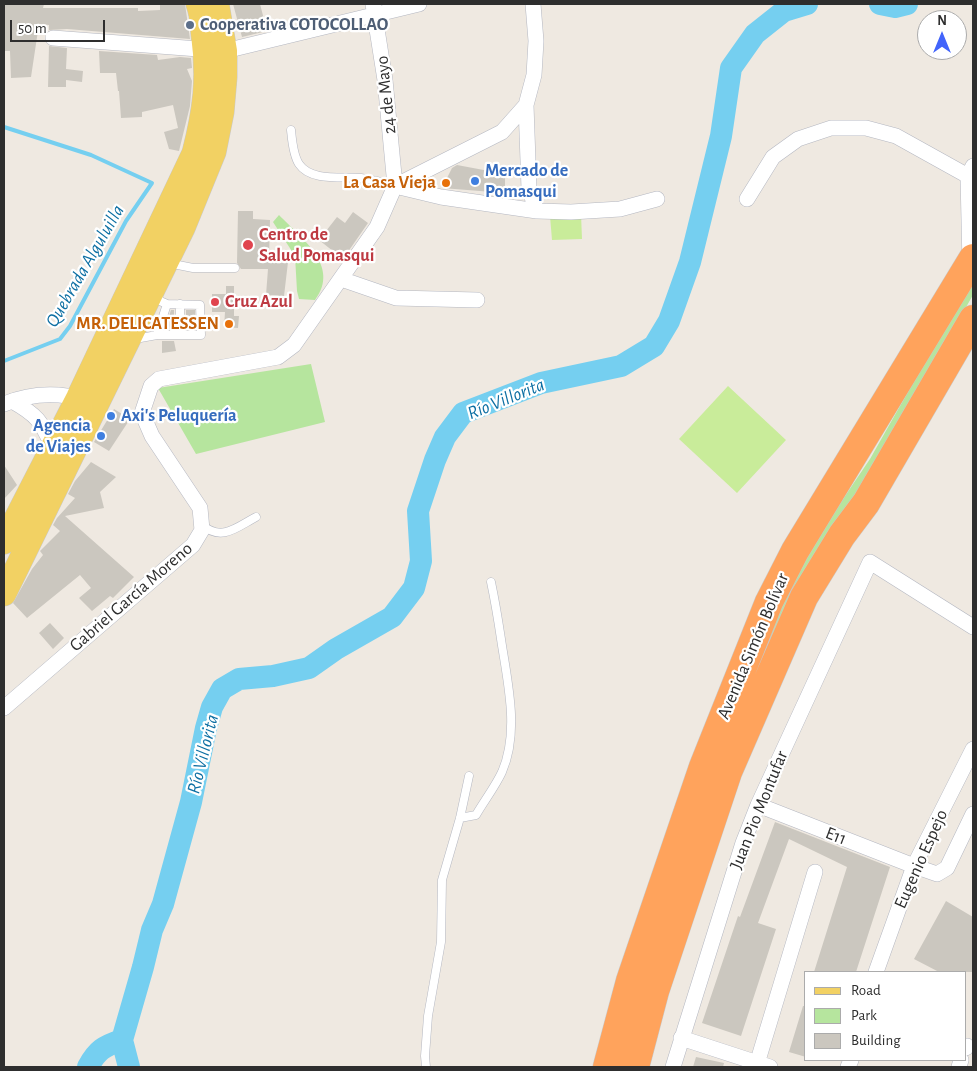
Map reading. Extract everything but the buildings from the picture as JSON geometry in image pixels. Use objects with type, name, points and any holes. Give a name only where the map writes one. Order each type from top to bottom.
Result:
[{"type":"highway","name":"Avenida Simón Bolívar","points":[[607,1067],[630,981],[703,767],[769,602],[794,551],[972,261]]},
{"type":"highway","name":"Avenida Simón Bolívar","points":[[635,1067],[655,991],[728,772],[804,597],[842,535],[866,503],[973,319]]},
{"type":"main road","points":[[150,294],[194,153],[204,113],[207,80],[215,51],[198,4]]},
{"type":"main road","points":[[4,594],[87,401],[150,294],[166,263],[183,228],[214,152],[222,112],[215,51],[217,4]]},
{"type":"main road","points":[[4,542],[52,448],[87,401]]},
{"type":"street","points":[[53,38],[215,51],[374,9],[419,4]]},
{"type":"street","points":[[534,4],[536,41],[534,75],[526,105],[526,137],[529,189],[537,211]]},
{"type":"street","name":"24 de Mayo","points":[[374,9],[385,80],[395,186]]},
{"type":"street","points":[[395,186],[502,132],[526,105]]},
{"type":"street","points":[[747,199],[773,157],[798,139],[831,128],[866,128],[896,136],[972,169],[972,261]]},
{"type":"street","points":[[395,186],[440,197],[537,211],[571,212],[620,209],[657,199]]},
{"type":"street","name":"Gabriel García Moreno","points":[[4,708],[193,544],[202,530],[200,508],[152,436],[142,413],[151,386],[159,379],[278,357],[294,345],[377,226],[395,186]]},
{"type":"street","points":[[340,278],[396,298],[476,300]]},
{"type":"street","points":[[8,402],[43,394],[87,401]]},
{"type":"street","points":[[8,402],[30,411],[39,420],[52,448]]},
{"type":"street","name":"Juan Pio Montufar","points":[[673,1067],[743,843],[758,805],[870,562],[973,628]]},
{"type":"street","name":"Eugenio Espejo","points":[[876,971],[914,866],[973,750]]},
{"type":"street","name":"E11","points":[[758,805],[937,874],[947,868],[973,814]]},
{"type":"street","points":[[681,1038],[761,1066],[815,872]]},
{"type":"lane","points":[[291,130],[298,163],[304,169],[317,175],[359,178],[395,186]]},
{"type":"lane","points":[[166,263],[193,268],[234,268]]},
{"type":"lane","points":[[120,342],[157,335],[201,335],[200,304],[180,304],[150,294],[157,335]]},
{"type":"lane","points":[[180,304],[180,335]]},
{"type":"lane","points":[[202,525],[213,532],[226,533],[256,517]]},
{"type":"lane","points":[[460,818],[476,815],[502,771],[509,746],[510,692],[498,612],[491,582]]},
{"type":"lane","points":[[426,1067],[428,1016],[441,942],[442,880],[460,818],[469,776]]},
{"type":"green space","points":[[581,214],[582,239],[552,240],[550,216]]},
{"type":"green space","points":[[279,215],[307,243],[321,264],[322,288],[315,300],[299,299],[295,256],[273,222]]},
{"type":"green space","points":[[973,277],[973,295],[895,431],[832,532],[625,1067],[616,1067],[747,679],[803,562],[870,459]]},
{"type":"green space","points":[[311,364],[325,422],[196,454],[158,388]]},
{"type":"green space","points":[[728,386],[786,440],[737,493],[679,439]]},
{"type":"waterway","name":"Río Villorita","points":[[129,1067],[122,1040],[152,930],[163,904],[191,802],[206,728],[212,707],[222,689],[239,679],[273,676],[309,668],[336,649],[392,617],[414,588],[421,561],[418,511],[435,460],[445,437],[463,413],[541,383],[621,366],[654,346],[669,321],[690,262],[721,136],[731,68],[755,34],[784,11],[807,4]]},
{"type":"waterway","name":"Río Villorita","points":[[880,4],[895,7],[907,4]]},
{"type":"waterway","name":"Quebrada Alguluilla","points":[[4,127],[91,155],[152,183],[126,221],[70,326],[60,339],[4,361]]},
{"type":"waterway","name":"Río Villorita","points":[[88,1067],[102,1049],[122,1040]]},
{"type":"place","name":"Cooperativa COTOCOLLAO","points":[[190,25]]},
{"type":"place","name":"Mercado de Pomasqui","points":[[475,181]]},
{"type":"place","name":"La Casa Vieja","points":[[446,183]]},
{"type":"place","name":"Centro de Salud Pomasqui","points":[[248,245]]},
{"type":"place","name":"Cruz Azul","points":[[215,302]]},
{"type":"place","name":"MR. DELICATESSEN","points":[[229,324]]},
{"type":"place","name":"Axi's Peluquería","points":[[111,416]]},
{"type":"place","name":"Agencia de Viajes","points":[[101,436]]}]
